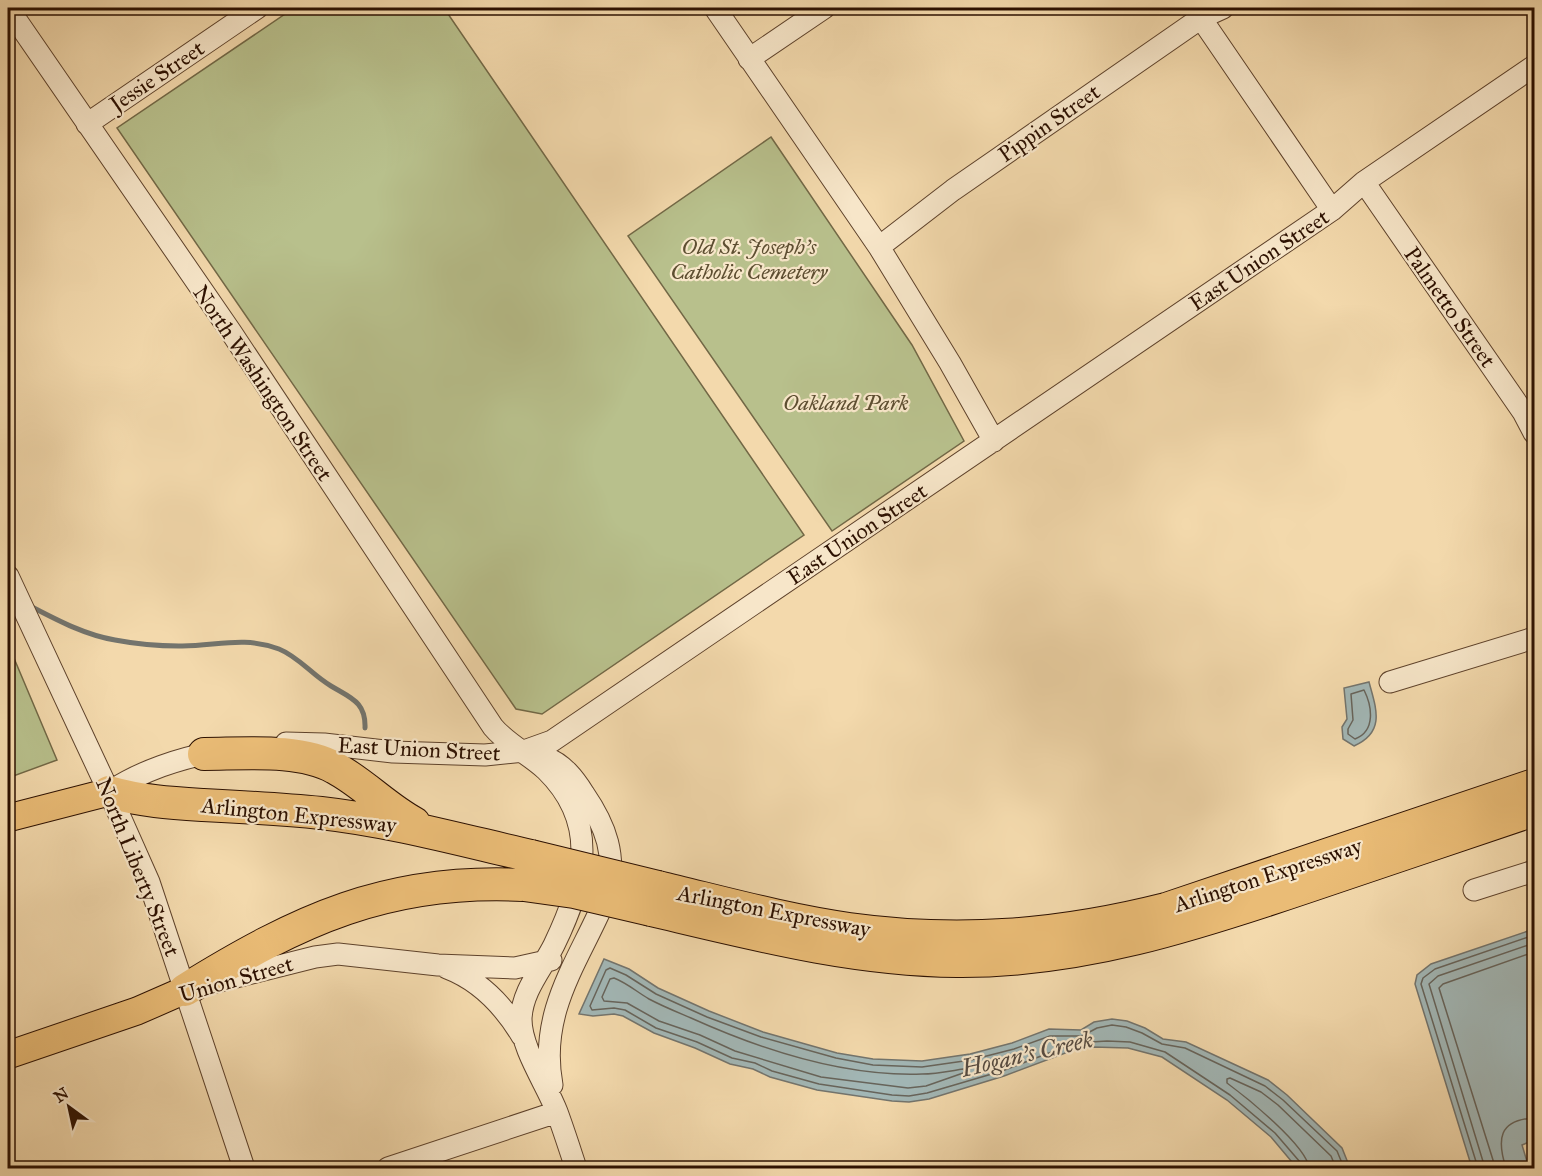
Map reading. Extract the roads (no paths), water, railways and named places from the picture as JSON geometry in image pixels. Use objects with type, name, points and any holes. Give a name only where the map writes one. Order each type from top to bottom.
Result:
[{"type":"highway","points":[[204,753],[283,754],[323,762],[345,773],[410,821],[433,833]]},
{"type":"highway","name":"Arlington Expressway","points":[[109,792],[136,799],[332,814],[380,822],[433,833],[527,871],[654,899],[850,929],[914,936],[980,949],[1043,956],[1127,942],[1223,915],[1412,839],[1534,785]]},
{"type":"highway","name":"Arlington Expressway","points":[[1412,839],[1534,810]]},
{"type":"highway","name":"Arlington Expressway","points":[[185,990],[274,938],[340,909],[387,896],[442,887],[482,884],[527,871]]},
{"type":"main road","points":[[8,818],[109,792]]},
{"type":"main road","name":"Union Street","points":[[8,1055],[137,1011],[185,990]]},
{"type":"street","name":"North Washington Street","points":[[8,8],[244,352],[493,727],[508,742],[524,751],[554,778],[567,797],[579,822],[583,844],[582,867],[575,896],[554,945],[528,992],[522,1015],[527,1046],[557,1112],[576,1168]]},
{"type":"street","name":"Jessie Street","points":[[87,124],[257,8]]},
{"type":"street","points":[[715,8],[879,247],[950,363],[994,441]]},
{"type":"street","points":[[749,59],[825,8]]},
{"type":"street","name":"Pippin Street","points":[[879,247],[953,190],[1197,13],[1223,8]]},
{"type":"street","points":[[1197,13],[1332,210]]},
{"type":"street","name":"East Union Street","points":[[109,792],[155,767],[204,753],[254,745],[324,744],[393,752],[496,755],[524,751],[552,741],[1332,210],[1364,182],[1534,66]]},
{"type":"street","name":"Palmetto Street","points":[[1364,182],[1533,427]]},
{"type":"street","name":"North Liberty Street","points":[[8,576],[152,890],[244,1168]]},
{"type":"street","points":[[1390,682],[1534,638]]},
{"type":"street","name":"North Washington Street","points":[[524,751],[548,758],[566,770],[593,807],[606,833],[610,861],[609,887],[558,1000],[550,1027],[549,1063],[557,1112]]},
{"type":"street","points":[[1474,890],[1534,871]]},
{"type":"street","name":"Union Street","points":[[185,990],[330,954],[353,954],[438,965],[515,968],[543,963],[568,952],[586,938]]},
{"type":"street","name":"Union Street","points":[[438,965],[459,973],[490,995],[507,1012],[527,1046]]},
{"type":"street","points":[[388,1168],[557,1112]]},
{"type":"water","points":[[1369,682],[1376,710],[1375,726],[1371,734],[1354,746],[1343,739],[1342,727],[1347,719],[1344,688]]},
{"type":"water","points":[[1534,929],[1534,1140],[1522,1145],[1529,1168],[1472,1168],[1415,984],[1417,975],[1431,964]]},
{"type":"water","points":[[604,959],[629,969],[658,988],[763,1032],[837,1053],[873,1059],[922,1061],[970,1054],[1012,1043],[1049,1029],[1081,1030],[1094,1022],[1112,1019],[1127,1021],[1163,1039],[1186,1042],[1268,1080],[1287,1095],[1342,1148],[1350,1168],[1297,1168],[1271,1137],[1227,1100],[1162,1057],[1128,1048],[1076,1049],[1004,1076],[929,1099],[909,1102],[817,1090],[770,1077],[753,1069],[730,1064],[654,1033],[623,1016],[579,1014]]},
{"type":"waterway","name":"Hogan's Creek","points":[[30,606],[61,622],[104,638],[179,646],[240,642],[279,649],[356,702],[363,712],[365,728]]},
{"type":"park label","name":"Old St. Joseph's Catholic Cemetery","points":[[749,258]]},
{"type":"park label","name":"Oakland Park","points":[[846,402]]}]
